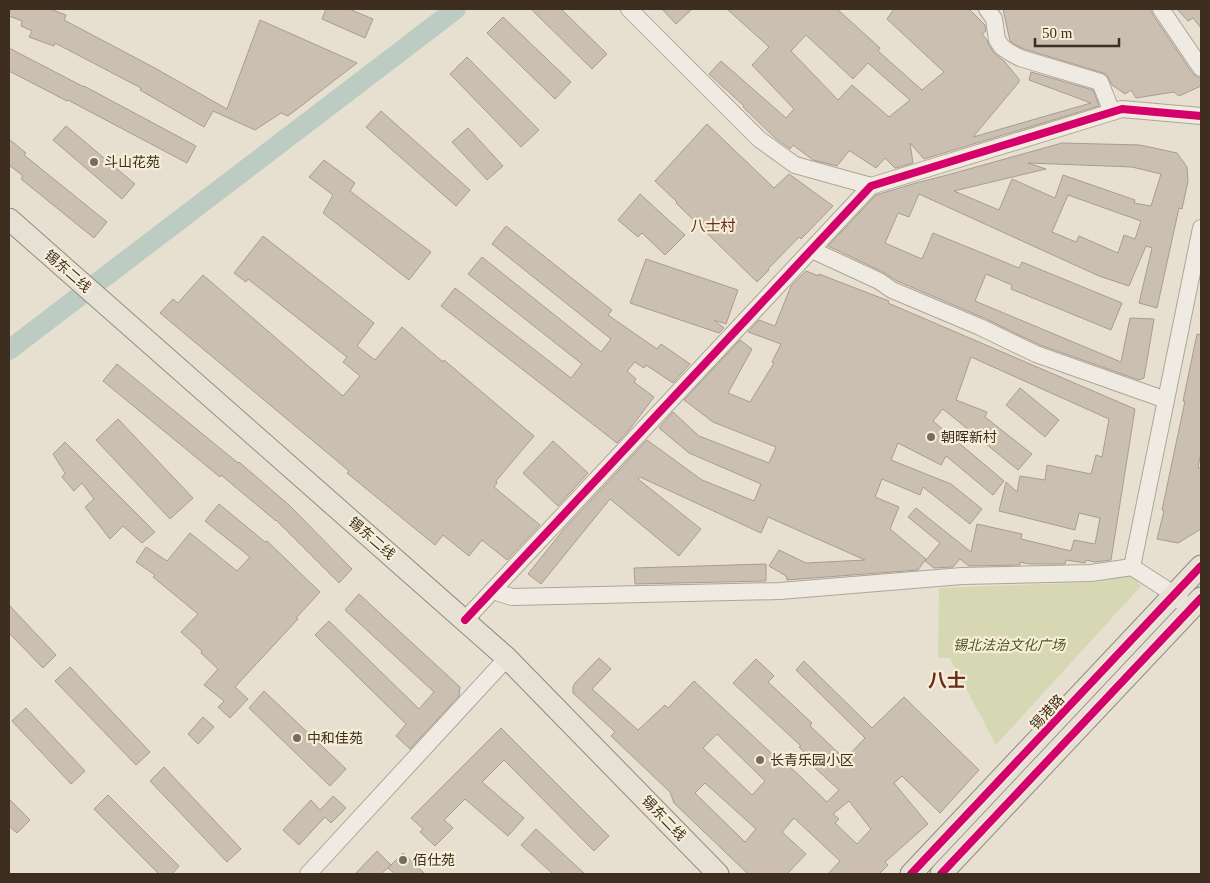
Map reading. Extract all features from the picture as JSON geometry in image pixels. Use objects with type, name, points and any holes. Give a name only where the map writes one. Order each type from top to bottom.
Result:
[{"type":"main road","name":"锡东二线","points":[[9,219],[507,658],[718,874]]},
{"type":"main road","name":"锡港路","points":[[911,874],[1201,566]]},
{"type":"main road","points":[[941,874],[1196,604]]},
{"type":"street","points":[[629,9],[759,139],[795,165],[871,186]]},
{"type":"street","points":[[987,9],[994,19],[998,40],[1002,47],[1020,58],[1100,82],[1112,112]]},
{"type":"street","points":[[1160,9],[1201,68]]},
{"type":"street","points":[[465,620],[871,186],[1122,109],[1201,116]]},
{"type":"street","points":[[1132,567],[1201,228]]},
{"type":"street","points":[[812,250],[879,281],[892,290],[980,327],[1036,354],[1166,400]]},
{"type":"street","points":[[493,591],[512,598],[780,591],[962,576],[1091,573],[1132,567],[1174,594],[1196,604]]},
{"type":"street","points":[[308,874],[507,658]]},
{"type":"green space","name":"锡北法治文化广场","points":[[1132,575],[1141,586],[996,745],[950,658],[938,658],[939,588],[1095,582]]},
{"type":"building","points":[[9,9],[50,9],[66,15],[64,20],[227,109],[260,20],[357,63],[288,116],[281,113],[255,130],[213,111],[204,127],[140,90],[141,88],[55,43],[54,46],[29,37],[32,31],[21,26],[22,21],[9,16]]},
{"type":"building","points":[[326,9],[349,9],[373,19],[365,38],[322,19]]},
{"type":"building","points":[[531,9],[561,9],[607,54],[592,69]]},
{"type":"building","points":[[662,9],[692,9],[676,24]]},
{"type":"building","points":[[727,9],[837,9],[880,48],[878,51],[922,90],[944,72],[887,19],[894,9],[969,9],[985,25],[986,31],[982,34],[994,53],[1004,61],[1019,79],[1019,82],[973,137],[1091,103],[1029,80],[1031,72],[1093,90],[1099,106],[924,159],[910,143],[913,163],[896,168],[885,158],[876,168],[850,151],[837,166],[813,160],[793,145],[790,149],[775,138],[709,74],[721,61],[786,118],[794,109],[752,65],[769,47]],"holes":[[[806,35],[853,79],[868,63],[910,100],[889,117],[852,85],[838,100],[791,51]]]},
{"type":"building","points":[[1003,9],[1150,9],[1193,74],[1201,79],[1201,86],[1179,96],[1174,92],[1136,98],[1131,90],[1125,94],[1112,85],[1107,75],[1103,73],[1024,49],[1014,44],[1010,41]]},
{"type":"building","points":[[1177,9],[1201,9],[1201,28],[1193,18],[1188,21]]},
{"type":"building","points":[[503,17],[571,82],[555,99],[487,33]]},
{"type":"building","points":[[9,48],[196,146],[187,163],[9,71]]},
{"type":"building","points":[[467,57],[539,130],[521,147],[450,74]]},
{"type":"building","points":[[381,111],[470,190],[456,206],[366,127]]},
{"type":"building","points":[[707,124],[774,188],[789,174],[833,206],[801,239],[799,237],[757,282],[655,181]]},
{"type":"building","name":"斗山花苑","points":[[66,126],[135,184],[122,199],[53,140]]},
{"type":"building","points":[[468,128],[503,166],[487,180],[452,142]]},
{"type":"building","points":[[9,139],[26,153],[24,155],[107,222],[94,238],[21,179],[23,176],[9,165]]},
{"type":"building","points":[[1062,143],[1140,145],[1177,153],[1187,167],[1188,181],[1182,209],[1179,208],[1157,308],[1139,303],[1152,248],[1146,246],[1129,286],[1099,276],[919,194],[909,217],[898,213],[885,243],[922,259],[933,233],[1019,268],[1022,262],[1122,303],[1111,330],[1011,289],[1012,285],[986,274],[975,301],[1121,362],[1130,318],[1154,319],[1144,378],[1139,380],[1040,345],[984,318],[897,281],[883,272],[828,246],[876,195]],"holes":[[[1028,163],[1132,167],[1161,174],[1151,206],[1134,203],[1135,200],[1063,175],[1055,198],[1012,179],[999,210],[954,191],[1046,169]],[[1068,195],[1141,221],[1135,239],[1124,235],[1118,253],[1079,236],[1076,242],[1052,232]]]},
{"type":"building","points":[[324,160],[355,183],[350,191],[431,252],[409,280],[323,213],[333,195],[309,177]]},
{"type":"building","points":[[640,194],[685,235],[665,255],[642,233],[638,237],[618,220]]},
{"type":"building","points":[[506,226],[612,310],[608,315],[657,349],[661,344],[690,364],[673,383],[646,365],[644,368],[635,362],[627,371],[636,379],[634,382],[654,397],[617,443],[441,306],[455,288],[571,378],[582,364],[468,274],[482,257],[601,352],[611,339],[492,244]]},
{"type":"building","points":[[263,236],[374,323],[357,346],[375,360],[402,327],[534,436],[496,481],[497,483],[494,487],[540,525],[507,560],[482,540],[469,556],[443,535],[435,545],[347,473],[349,471],[160,313],[173,299],[178,303],[203,275],[343,396],[360,376],[343,362],[347,357],[248,279],[246,282],[234,273]]},
{"type":"building","points":[[646,259],[738,290],[726,324],[714,320],[724,328],[719,333],[630,303]]},
{"type":"building","points":[[806,271],[819,276],[819,274],[889,301],[888,303],[1135,409],[1111,560],[1095,562],[1086,560],[1085,563],[1066,560],[1065,564],[1030,564],[1020,562],[1020,565],[969,566],[960,559],[953,567],[934,568],[925,561],[940,543],[908,517],[916,508],[971,552],[977,524],[1022,534],[1021,539],[1071,551],[1074,540],[1095,544],[1100,518],[1079,513],[1075,530],[999,511],[1006,482],[1017,492],[1020,476],[1045,480],[1047,465],[1091,474],[1096,455],[1102,457],[1109,419],[971,357],[956,400],[987,412],[985,417],[1032,454],[1018,470],[943,409],[933,421],[1004,481],[993,495],[946,456],[941,465],[898,443],[891,460],[951,484],[982,509],[970,524],[923,487],[920,495],[882,479],[875,497],[899,507],[890,529],[926,559],[918,570],[787,580],[786,576],[769,566],[779,550],[806,563],[865,560],[768,517],[761,533],[640,477],[638,479],[701,529],[679,556],[610,499],[541,584],[528,574],[564,529],[647,440],[702,480],[754,501],[761,484],[689,453],[659,428],[673,412],[699,436],[769,463],[776,447],[713,422],[684,400],[740,340],[752,349],[728,393],[750,402],[774,363],[772,362],[781,344],[748,332],[759,320],[775,326],[791,286]]},
{"type":"building","points":[[1197,334],[1201,335],[1201,452],[1198,468],[1201,468],[1201,529],[1178,543],[1157,539],[1164,511],[1162,510]]},
{"type":"building","points":[[117,364],[239,462],[289,505],[352,569],[339,583],[276,520],[221,475],[220,477],[103,381]]},
{"type":"building","points":[[1020,388],[1059,420],[1045,437],[1006,405]]},
{"type":"building","points":[[118,419],[193,498],[170,519],[96,440]]},
{"type":"building","points":[[553,441],[588,473],[558,506],[523,473]]},
{"type":"building","points":[[65,442],[155,532],[142,543],[123,526],[110,539],[85,507],[94,499],[82,483],[74,491],[62,477],[65,473],[53,454]]},
{"type":"building","points":[[219,504],[265,542],[267,541],[320,592],[296,618],[298,619],[235,687],[248,699],[230,718],[218,707],[224,701],[204,685],[218,669],[181,632],[198,614],[153,577],[155,575],[136,562],[146,547],[167,561],[190,533],[237,571],[250,557],[205,521]]},
{"type":"building","points":[[766,564],[766,581],[635,584],[634,568]]},
{"type":"building","points":[[359,594],[460,687],[459,696],[410,749],[396,736],[406,724],[315,635],[329,621],[419,709],[434,692],[345,610]]},
{"type":"building","points":[[9,605],[56,655],[43,668],[9,633]]},
{"type":"building","points":[[599,658],[611,669],[592,689],[638,730],[665,705],[668,708],[694,681],[783,764],[785,762],[827,802],[839,790],[815,768],[817,765],[799,747],[801,746],[733,683],[756,659],[774,676],[768,682],[812,723],[810,726],[845,759],[865,738],[796,670],[804,661],[872,728],[904,697],[979,770],[940,813],[902,776],[894,783],[928,824],[885,862],[888,865],[879,874],[828,874],[840,861],[794,818],[782,832],[806,854],[787,874],[748,874],[674,803],[670,792],[611,736],[615,732],[573,693],[575,683]],"holes":[[[717,734],[765,781],[752,795],[703,748]],[[705,783],[756,829],[745,842],[695,793]],[[849,801],[871,829],[857,844],[835,823],[839,819],[833,814]]]},
{"type":"building","points":[[70,667],[150,752],[136,765],[55,681]]},
{"type":"building","name":"中和佳苑","points":[[264,691],[346,769],[330,786],[249,708]]},
{"type":"building","points":[[26,708],[85,771],[71,784],[12,721]]},
{"type":"building","points":[[203,717],[214,727],[198,744],[188,734]]},
{"type":"building","points":[[501,728],[609,836],[594,851],[504,760],[482,782],[524,818],[508,836],[465,799],[444,820],[453,828],[435,846],[420,832],[423,829],[411,818]]},
{"type":"building","points":[[164,767],[241,849],[227,862],[150,781]]},
{"type":"building","points":[[108,795],[179,866],[172,874],[159,874],[94,809]]},
{"type":"building","points":[[333,796],[346,808],[331,823],[325,817],[299,845],[283,830],[311,800],[320,810]]},
{"type":"building","points":[[9,799],[30,820],[17,833],[9,826]]},
{"type":"building","points":[[536,829],[585,874],[553,874],[521,845]]},
{"type":"building","points":[[377,851],[391,865],[381,874],[355,874]]},
{"type":"building","name":"佰仕苑","points":[[403,853],[425,874],[395,874],[388,868]]},
{"type":"waterway","points":[[9,350],[456,9]]},
{"type":"cycle path","points":[[465,620],[871,186],[1122,109],[1201,116]]},
{"type":"cycle path","points":[[911,874],[1201,566]]},
{"type":"cycle path","points":[[941,874],[1201,598]]},
{"type":"place","name":"斗山花苑","points":[[94,162]]},
{"type":"place","name":"朝晖新村","points":[[931,437]]},
{"type":"place","name":"中和佳苑","points":[[297,738]]},
{"type":"place","name":"长青乐园小区","points":[[760,760]]},
{"type":"place","name":"佰仕苑","points":[[403,860]]},
{"type":"district","name":"八士村","points":[[713,226]]},
{"type":"district","name":"八士","points":[[947,680]]}]
